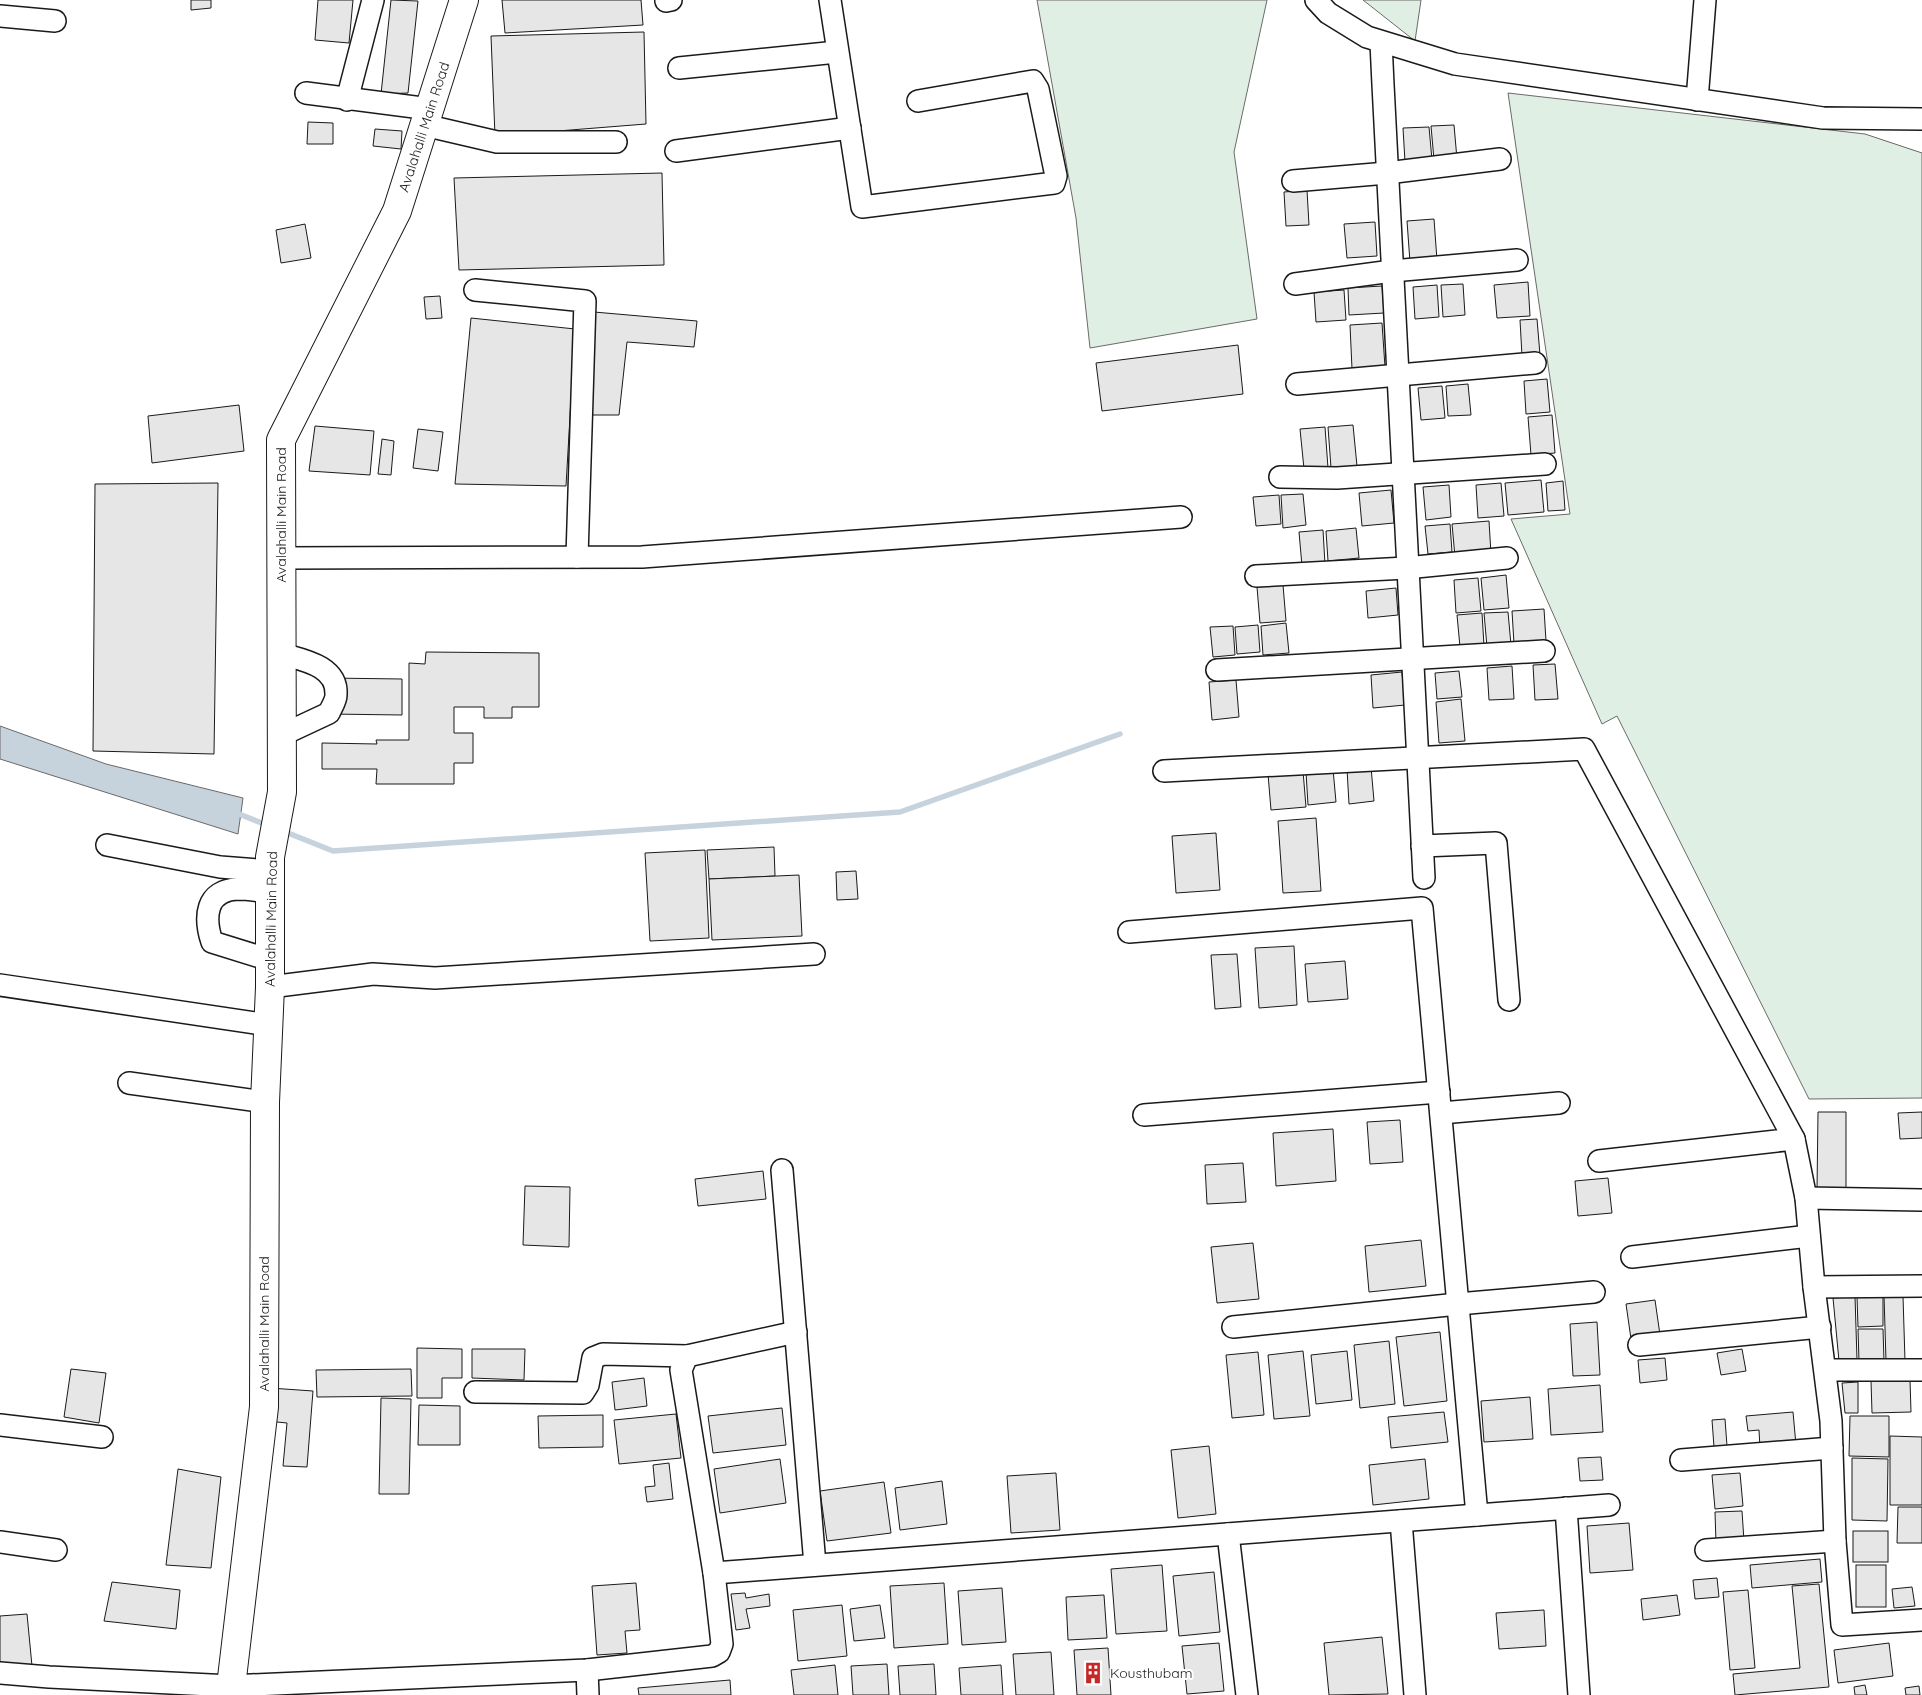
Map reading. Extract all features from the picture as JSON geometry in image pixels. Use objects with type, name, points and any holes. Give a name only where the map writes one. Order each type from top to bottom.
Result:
[{"type":"main road","name":"Avalahalli Main Road","points":[[230,1690],[264,1407],[265,1102],[270,987],[270,873],[282,792],[281,440],[397,211],[464,0]]},
{"type":"street","points":[[347,100],[373,0]]},
{"type":"street","points":[[830,0],[862,207],[1054,183],[1056,176],[1038,89],[1033,82],[918,101]]},
{"type":"street","points":[[1316,0],[1328,13],[1367,37],[1455,64],[1823,118],[1922,119]]},
{"type":"street","points":[[1697,100],[1704,0]]},
{"type":"street","points":[[0,16],[55,21]]},
{"type":"street","points":[[1381,42],[1406,568],[1413,658],[1416,757],[1424,878]]},
{"type":"street","points":[[679,68],[837,52]]},
{"type":"street","points":[[306,93],[427,117],[496,142],[616,142]]},
{"type":"street","points":[[676,151],[850,128]]},
{"type":"street","points":[[1292,181],[1387,173],[1500,159]]},
{"type":"street","points":[[1295,284],[1392,271],[1518,260]]},
{"type":"street","points":[[475,290],[585,301],[577,557]]},
{"type":"street","points":[[1297,384],[1535,363]]},
{"type":"street","points":[[1280,477],[1337,478],[1545,464]]},
{"type":"street","points":[[282,558],[651,556],[1181,517]]},
{"type":"street","points":[[1256,576],[1406,568],[1507,558]]},
{"type":"street","points":[[1217,670],[1544,651]]},
{"type":"street","points":[[282,654],[309,662],[323,669],[334,680],[337,696],[329,714],[282,736]]},
{"type":"street","points":[[1164,771],[1584,749],[1794,1139],[1806,1198],[1814,1287],[1826,1370],[1832,1448],[1834,1541],[1842,1625],[1922,1620]]},
{"type":"street","points":[[1422,846],[1496,843],[1509,1000]]},
{"type":"street","points":[[107,845],[220,867],[270,873]]},
{"type":"street","points":[[270,873],[236,889],[217,895],[208,908],[207,928],[212,942],[270,960]]},
{"type":"street","points":[[1129,932],[1422,908],[1477,1515]]},
{"type":"street","points":[[270,987],[373,974],[435,978],[814,954]]},
{"type":"street","points":[[0,985],[268,1025]]},
{"type":"street","points":[[129,1083],[265,1102]]},
{"type":"street","points":[[1144,1115],[1438,1092]]},
{"type":"street","points":[[1440,1113],[1559,1103]]},
{"type":"street","points":[[1599,1161],[1794,1139]]},
{"type":"street","points":[[782,1170],[815,1566]]},
{"type":"street","points":[[1806,1198],[1922,1200]]},
{"type":"street","points":[[1632,1257],[1809,1236]]},
{"type":"street","points":[[1814,1287],[1922,1286]]},
{"type":"street","points":[[1233,1327],[1594,1292]]},
{"type":"street","points":[[1639,1345],[1820,1327]]},
{"type":"street","points":[[476,1392],[583,1393],[588,1385],[593,1358],[604,1354],[686,1356],[796,1332]]},
{"type":"street","points":[[0,1673],[230,1690],[587,1670],[712,1656],[719,1652],[722,1644],[714,1573],[681,1370],[686,1356]]},
{"type":"street","points":[[1826,1370],[1922,1370]]},
{"type":"street","points":[[0,1425],[102,1437]]},
{"type":"street","points":[[1681,1460],[1832,1448]]},
{"type":"street","points":[[714,1573],[1608,1505]]},
{"type":"street","points":[[1566,1508],[1579,1695]]},
{"type":"street","points":[[1401,1521],[1415,1695]]},
{"type":"street","points":[[1228,1534],[1247,1695]]},
{"type":"street","points":[[1706,1550],[1834,1541]]},
{"type":"street","points":[[0,1542],[56,1550]]},
{"type":"street","points":[[587,1670],[588,1695]]},
{"type":"green space","points":[[1037,0],[1267,0],[1234,152],[1257,319],[1090,348],[1076,218]]},
{"type":"green space","points":[[1363,0],[1421,0],[1415,41]]},
{"type":"green space","points":[[1508,93],[1865,134],[1922,153],[1922,1098],[1809,1099],[1617,716],[1602,724],[1511,519],[1570,514]]},
{"type":"shaded area","points":[[0,726],[106,764],[243,798],[238,834],[0,759]]},
{"type":"building","points":[[191,0],[211,0],[211,8],[191,10]]},
{"type":"building","points":[[318,0],[353,0],[349,43],[315,40]]},
{"type":"building","points":[[391,0],[418,1],[408,93],[381,94]]},
{"type":"building","points":[[502,0],[641,0],[643,25],[505,33]]},
{"type":"building","points":[[644,32],[646,124],[495,136],[491,36]]},
{"type":"building","points":[[308,122],[333,123],[333,144],[307,144]]},
{"type":"building","points":[[1454,125],[1457,159],[1434,160],[1431,126]]},
{"type":"building","points":[[1429,127],[1432,160],[1405,162],[1403,128]]},
{"type":"building","points":[[375,129],[402,131],[401,149],[373,146]]},
{"type":"building","points":[[662,173],[664,265],[459,270],[454,178]]},
{"type":"building","points":[[1307,190],[1309,225],[1286,226],[1284,192]]},
{"type":"building","points":[[1434,219],[1437,260],[1410,262],[1407,221]]},
{"type":"building","points":[[1375,222],[1377,256],[1347,258],[1344,224]]},
{"type":"building","points":[[305,224],[311,258],[281,263],[276,230]]},
{"type":"building","points":[[1528,282],[1530,316],[1497,318],[1494,285]]},
{"type":"building","points":[[1463,284],[1465,315],[1443,317],[1441,285]]},
{"type":"building","points":[[1437,285],[1439,317],[1415,319],[1413,287]]},
{"type":"building","points":[[1382,286],[1384,313],[1349,315],[1348,288]]},
{"type":"building","points":[[1344,290],[1346,320],[1316,322],[1314,292]]},
{"type":"building","points":[[440,296],[442,318],[426,319],[424,297]]},
{"type":"building","points":[[594,312],[697,321],[694,347],[627,342],[619,415],[591,415]]},
{"type":"building","points":[[471,318],[575,329],[566,486],[455,484]]},
{"type":"building","points":[[1537,319],[1540,355],[1522,356],[1520,320]]},
{"type":"building","points":[[1382,323],[1385,367],[1352,369],[1350,325]]},
{"type":"building","points":[[1238,345],[1243,394],[1102,411],[1096,363]]},
{"type":"building","points":[[1547,379],[1550,412],[1526,414],[1524,381]]},
{"type":"building","points":[[1468,384],[1471,415],[1448,416],[1446,386]]},
{"type":"building","points":[[1442,386],[1445,418],[1421,420],[1418,388]]},
{"type":"building","points":[[239,405],[244,451],[152,463],[148,416]]},
{"type":"building","points":[[1552,415],[1555,453],[1531,455],[1528,417]]},
{"type":"building","points":[[1353,425],[1357,466],[1331,468],[1328,427]]},
{"type":"building","points":[[315,426],[374,431],[370,475],[309,471]]},
{"type":"building","points":[[1325,427],[1328,468],[1304,469],[1300,429]]},
{"type":"building","points":[[418,429],[443,432],[438,471],[413,468]]},
{"type":"building","points":[[382,439],[394,441],[391,475],[378,474]]},
{"type":"building","points":[[1541,480],[1544,512],[1508,515],[1505,483]]},
{"type":"building","points":[[1563,481],[1565,510],[1548,511],[1546,483]]},
{"type":"building","points":[[218,483],[214,754],[93,751],[95,484]]},
{"type":"building","points":[[1501,483],[1504,516],[1478,518],[1476,485]]},
{"type":"building","points":[[1449,485],[1451,517],[1426,520],[1423,487]]},
{"type":"building","points":[[1391,490],[1394,523],[1362,526],[1359,493]]},
{"type":"building","points":[[1303,494],[1306,525],[1283,528],[1281,495]]},
{"type":"building","points":[[1279,495],[1281,524],[1256,526],[1253,497]]},
{"type":"building","points":[[1489,521],[1491,554],[1455,557],[1452,524]]},
{"type":"building","points":[[1450,524],[1452,552],[1428,554],[1425,526]]},
{"type":"building","points":[[1356,528],[1359,558],[1328,561],[1326,531]]},
{"type":"building","points":[[1323,530],[1325,564],[1302,566],[1299,532]]},
{"type":"building","points":[[1506,575],[1509,608],[1484,610],[1481,578]]},
{"type":"building","points":[[1478,578],[1481,611],[1456,613],[1454,580]]},
{"type":"building","points":[[1283,585],[1286,621],[1260,623],[1257,587]]},
{"type":"building","points":[[1396,588],[1398,615],[1368,618],[1366,591]]},
{"type":"building","points":[[1544,609],[1546,641],[1514,644],[1512,611]]},
{"type":"building","points":[[1508,612],[1511,645],[1487,647],[1484,613]]},
{"type":"building","points":[[1482,613],[1484,646],[1460,647],[1457,615]]},
{"type":"building","points":[[1286,623],[1289,653],[1263,655],[1261,626]]},
{"type":"building","points":[[1258,625],[1260,652],[1237,654],[1235,627]]},
{"type":"building","points":[[1233,626],[1235,655],[1213,657],[1210,627]]},
{"type":"building","points":[[426,652],[539,653],[539,707],[512,707],[512,718],[484,718],[484,707],[454,707],[454,733],[473,733],[473,763],[454,763],[454,784],[376,784],[377,769],[322,769],[322,743],[377,744],[376,740],[409,740],[409,663],[425,664]]},
{"type":"building","points":[[1555,664],[1558,699],[1535,700],[1533,665]]},
{"type":"building","points":[[1512,666],[1514,699],[1489,700],[1487,668]]},
{"type":"building","points":[[1459,671],[1462,697],[1437,699],[1435,673]]},
{"type":"building","points":[[1402,672],[1405,705],[1373,708],[1371,675]]},
{"type":"building","points":[[329,678],[402,679],[402,715],[329,714]]},
{"type":"building","points":[[1236,680],[1239,717],[1212,720],[1209,682]]},
{"type":"building","points":[[1461,699],[1465,741],[1439,743],[1436,702]]},
{"type":"building","points":[[1371,767],[1374,801],[1349,804],[1347,769]]},
{"type":"building","points":[[1333,769],[1336,802],[1308,805],[1306,772]]},
{"type":"building","points":[[1303,771],[1306,807],[1271,810],[1268,774]]},
{"type":"building","points":[[1316,818],[1321,891],[1283,893],[1278,821]]},
{"type":"building","points":[[1216,833],[1220,890],[1176,893],[1172,836]]},
{"type":"building","points":[[774,847],[775,876],[709,879],[707,850]]},
{"type":"building","points":[[705,850],[709,938],[650,941],[645,853]]},
{"type":"building","points":[[856,871],[858,899],[837,900],[836,872]]},
{"type":"building","points":[[799,875],[802,936],[712,940],[709,879]]},
{"type":"building","points":[[1294,946],[1297,1005],[1259,1008],[1255,948]]},
{"type":"building","points":[[1237,954],[1241,1007],[1215,1009],[1211,955]]},
{"type":"building","points":[[1345,961],[1348,999],[1308,1002],[1305,964]]},
{"type":"building","points":[[1818,1112],[1846,1112],[1846,1190],[1817,1190]]},
{"type":"building","points":[[1922,1112],[1922,1138],[1900,1139],[1898,1113]]},
{"type":"building","points":[[1400,1120],[1403,1162],[1370,1164],[1367,1122]]},
{"type":"building","points":[[1333,1129],[1336,1181],[1276,1186],[1273,1133]]},
{"type":"building","points":[[1243,1163],[1246,1202],[1207,1204],[1205,1165]]},
{"type":"building","points":[[763,1171],[766,1199],[698,1206],[695,1179]]},
{"type":"building","points":[[1608,1178],[1612,1213],[1578,1216],[1575,1181]]},
{"type":"building","points":[[525,1186],[570,1187],[569,1247],[523,1245]]},
{"type":"building","points":[[1421,1240],[1426,1286],[1369,1292],[1365,1246]]},
{"type":"building","points":[[1253,1243],[1259,1299],[1217,1303],[1211,1247]]},
{"type":"building","points":[[1855,1296],[1857,1360],[1839,1361],[1833,1298]]},
{"type":"building","points":[[1884,1296],[1903,1296],[1905,1361],[1886,1361]]},
{"type":"building","points":[[1857,1297],[1883,1297],[1883,1326],[1858,1327]]},
{"type":"building","points":[[1655,1300],[1660,1335],[1631,1339],[1626,1304]]},
{"type":"building","points":[[1597,1322],[1600,1375],[1573,1376],[1570,1324]]},
{"type":"building","points":[[1858,1329],[1883,1329],[1884,1361],[1859,1362]]},
{"type":"building","points":[[1440,1332],[1447,1401],[1404,1406],[1396,1337]]},
{"type":"building","points":[[1389,1341],[1395,1404],[1360,1408],[1354,1345]]},
{"type":"building","points":[[417,1348],[462,1349],[462,1378],[442,1378],[442,1398],[417,1398]]},
{"type":"building","points":[[472,1349],[525,1349],[524,1380],[472,1378]]},
{"type":"building","points":[[1742,1349],[1746,1371],[1721,1375],[1717,1353]]},
{"type":"building","points":[[1303,1351],[1310,1416],[1274,1419],[1268,1355]]},
{"type":"building","points":[[1347,1351],[1352,1400],[1316,1404],[1311,1355]]},
{"type":"building","points":[[1258,1352],[1264,1415],[1232,1418],[1226,1355]]},
{"type":"building","points":[[1665,1358],[1667,1380],[1640,1383],[1638,1360]]},
{"type":"building","points":[[71,1369],[106,1373],[99,1423],[64,1417]]},
{"type":"building","points":[[411,1369],[412,1396],[317,1397],[316,1370]]},
{"type":"building","points":[[644,1378],[647,1406],[615,1410],[612,1382]]},
{"type":"building","points":[[1910,1380],[1911,1412],[1872,1413],[1871,1381]]},
{"type":"building","points":[[1858,1382],[1858,1413],[1845,1413],[1842,1383]]},
{"type":"building","points":[[1600,1385],[1603,1432],[1551,1435],[1548,1389]]},
{"type":"building","points":[[270,1388],[313,1391],[307,1467],[283,1466],[287,1423],[267,1421]]},
{"type":"building","points":[[1530,1397],[1533,1439],[1484,1442],[1481,1401]]},
{"type":"building","points":[[381,1398],[411,1399],[409,1494],[379,1494]]},
{"type":"building","points":[[419,1405],[460,1406],[460,1445],[418,1445]]},
{"type":"building","points":[[782,1408],[786,1445],[713,1453],[708,1416]]},
{"type":"building","points":[[1444,1412],[1448,1442],[1391,1448],[1388,1417]]},
{"type":"building","points":[[1793,1412],[1796,1445],[1760,1448],[1759,1430],[1748,1431],[1746,1416]]},
{"type":"building","points":[[676,1414],[681,1458],[619,1464],[614,1420]]},
{"type":"building","points":[[603,1415],[603,1447],[539,1448],[538,1416]]},
{"type":"building","points":[[1850,1416],[1889,1416],[1889,1457],[1849,1456]]},
{"type":"building","points":[[1725,1419],[1727,1446],[1714,1447],[1712,1420]]},
{"type":"building","points":[[1890,1436],[1922,1437],[1922,1505],[1890,1505]]},
{"type":"building","points":[[1209,1446],[1216,1514],[1178,1518],[1171,1450]]},
{"type":"building","points":[[1601,1457],[1603,1480],[1580,1481],[1578,1458]]},
{"type":"building","points":[[1852,1458],[1888,1459],[1887,1521],[1852,1520]]},
{"type":"building","points":[[780,1459],[786,1503],[720,1513],[714,1469]]},
{"type":"building","points":[[1425,1459],[1429,1499],[1373,1505],[1369,1465]]},
{"type":"building","points":[[669,1463],[673,1499],[647,1502],[645,1487],[655,1486],[653,1465]]},
{"type":"building","points":[[178,1469],[221,1477],[211,1568],[166,1565]]},
{"type":"building","points":[[1056,1473],[1060,1530],[1011,1533],[1007,1476]]},
{"type":"building","points":[[1740,1473],[1743,1506],[1715,1509],[1712,1475]]},
{"type":"building","points":[[942,1481],[947,1524],[900,1530],[895,1488]]},
{"type":"building","points":[[884,1482],[891,1533],[827,1541],[820,1491]]},
{"type":"building","points":[[1898,1507],[1922,1507],[1922,1543],[1897,1543]]},
{"type":"building","points":[[1742,1511],[1744,1541],[1716,1543],[1715,1512]]},
{"type":"building","points":[[1629,1523],[1633,1570],[1590,1573],[1587,1526]]},
{"type":"building","points":[[1853,1531],[1888,1531],[1888,1562],[1853,1562]]},
{"type":"building","points":[[1820,1559],[1822,1582],[1752,1588],[1750,1565]]},
{"type":"building","points":[[1162,1565],[1167,1631],[1116,1634],[1111,1569]]},
{"type":"building","points":[[1856,1565],[1886,1565],[1886,1607],[1856,1607]]},
{"type":"building","points":[[1214,1572],[1220,1632],[1179,1636],[1173,1576]]},
{"type":"building","points":[[1717,1578],[1719,1597],[1695,1599],[1693,1580]]},
{"type":"building","points":[[112,1582],[180,1590],[176,1629],[104,1621]]},
{"type":"building","points":[[636,1583],[640,1630],[625,1631],[627,1653],[597,1655],[592,1586]]},
{"type":"building","points":[[944,1583],[948,1644],[894,1648],[890,1586]]},
{"type":"building","points":[[1819,1584],[1829,1687],[1735,1695],[1733,1674],[1800,1668],[1792,1586]]},
{"type":"building","points":[[1912,1587],[1915,1606],[1894,1608],[1892,1589]]},
{"type":"building","points":[[1002,1588],[1006,1642],[962,1645],[958,1591]]},
{"type":"building","points":[[1748,1590],[1755,1668],[1730,1670],[1723,1592]]},
{"type":"building","points":[[745,1593],[746,1598],[769,1594],[770,1606],[746,1609],[750,1628],[736,1630],[731,1594]]},
{"type":"building","points":[[1104,1595],[1107,1638],[1068,1640],[1066,1597]]},
{"type":"building","points":[[1677,1595],[1680,1615],[1643,1620],[1641,1599]]},
{"type":"building","points":[[842,1605],[847,1656],[798,1661],[793,1610]]},
{"type":"building","points":[[880,1605],[885,1638],[854,1641],[850,1609]]},
{"type":"building","points":[[1544,1610],[1546,1646],[1499,1649],[1496,1613]]},
{"type":"building","points":[[27,1614],[32,1666],[0,1669],[0,1616]]},
{"type":"building","points":[[1382,1637],[1388,1694],[1329,1695],[1324,1643]]},
{"type":"building","points":[[1219,1643],[1224,1691],[1187,1694],[1182,1646]]},
{"type":"building","points":[[1889,1643],[1893,1676],[1838,1683],[1834,1650]]},
{"type":"building","name":"Kousthubam","points":[[1108,1648],[1111,1695],[1077,1695],[1074,1650]]},
{"type":"building","points":[[1051,1652],[1054,1695],[1016,1695],[1013,1654]]},
{"type":"building","points":[[887,1664],[889,1695],[853,1695],[851,1666]]},
{"type":"building","points":[[934,1664],[936,1695],[900,1695],[898,1666]]},
{"type":"building","points":[[835,1665],[838,1695],[794,1695],[791,1670]]},
{"type":"building","points":[[1001,1665],[1003,1695],[961,1695],[959,1668]]},
{"type":"building","points":[[730,1680],[731,1695],[639,1695],[638,1688]]},
{"type":"building","points":[[1865,1685],[1867,1695],[1855,1695],[1854,1687]]},
{"type":"building","points":[[1919,1686],[1920,1695],[1906,1695],[1905,1688]]},
{"type":"waterway","points":[[283,831],[333,851],[900,812],[1120,734]]},
{"type":"waterway","points":[[234,812],[269,826]]},
{"type":"place","name":"Kousthubam","points":[[1093,1673]]}]
